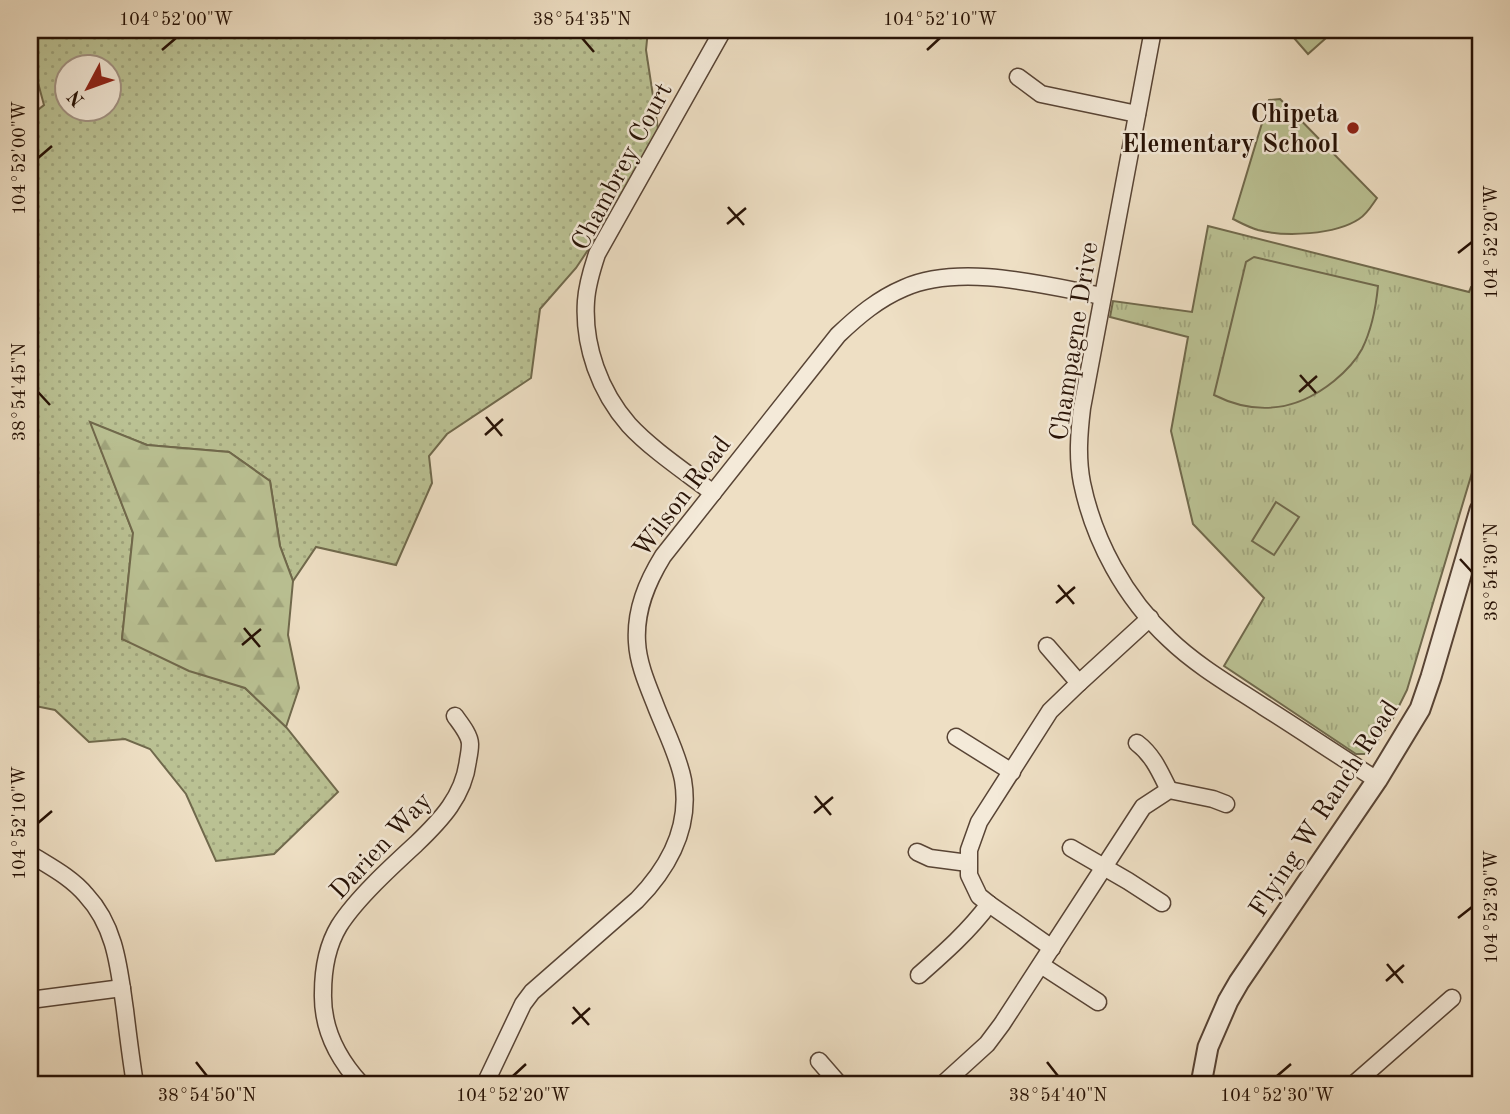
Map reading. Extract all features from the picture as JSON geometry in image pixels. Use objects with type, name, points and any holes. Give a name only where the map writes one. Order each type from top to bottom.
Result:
[{"type":"street","name":"Chambrey Court","points":[[713,493],[643,439],[617,409],[605,389],[589,347],[586,301],[597,254],[723,30]]},
{"type":"street","name":"Champagne Drive","points":[[1153,30],[1082,408],[1079,435],[1082,481],[1095,528],[1133,599],[1168,638],[1212,673],[1377,780]]},
{"type":"street","points":[[1018,77],[1041,94],[1137,114]]},
{"type":"street","name":"Wilson Road","points":[[485,1084],[523,1004],[532,992],[653,884],[666,866],[681,831],[685,814],[683,778],[645,678],[637,643],[644,592],[663,556],[838,335],[869,307],[906,287],[946,278],[995,278],[1102,296]]},
{"type":"street","name":"Flying W Ranch Road","points":[[1201,1084],[1208,1047],[1228,1001],[1377,780],[1420,709],[1480,510]]},
{"type":"street","points":[[1052,948],[979,896],[969,876],[969,850],[979,822],[1050,711],[1150,618]]},
{"type":"street","points":[[1047,646],[1079,683]]},
{"type":"street","name":"Darien Way","points":[[361,1084],[341,1059],[326,1024],[323,975],[328,952],[338,928],[349,913],[434,828],[454,802],[467,768],[470,741],[455,716]]},
{"type":"street","points":[[956,737],[1012,772]]},
{"type":"street","points":[[1137,743],[1152,758],[1168,790]]},
{"type":"street","points":[[943,1084],[987,1044],[1002,1024],[1143,807],[1168,790],[1226,804]]},
{"type":"street","points":[[1071,848],[1162,903]]},
{"type":"street","points":[[917,852],[930,858],[968,863]]},
{"type":"street","points":[[30,854],[68,878],[86,894],[108,928],[115,948],[122,988],[135,1084]]},
{"type":"street","points":[[919,975],[954,945],[989,904]]},
{"type":"street","points":[[1041,965],[1098,1002]]},
{"type":"street","points":[[30,1000],[122,988]]},
{"type":"street","points":[[1354,1084],[1452,998]]},
{"type":"street","points":[[819,1061],[839,1084]]},
{"type":"green space","points":[[30,30],[648,30],[646,50],[660,142],[576,268],[540,309],[531,378],[447,434],[429,456],[432,483],[396,565],[316,547],[293,581],[280,546],[270,481],[229,452],[147,445],[91,423],[133,533],[122,639],[245,688],[286,727],[338,792],[274,854],[216,861],[186,794],[150,749],[125,739],[89,742],[55,710],[30,705],[30,116],[44,105],[30,53]]},
{"type":"green space","points":[[1287,30],[1335,30],[1308,54]]},
{"type":"green space","points":[[1280,99],[1377,198],[1359,219],[1337,228],[1295,234],[1258,230],[1233,219],[1269,100]]},
{"type":"green space","points":[[1208,226],[1469,292],[1473,286],[1480,288],[1480,446],[1407,690],[1392,720],[1371,750],[1365,754],[1356,754],[1224,666],[1264,598],[1193,524],[1171,431],[1188,337],[1110,317],[1113,301],[1192,312]]},
{"type":"green space","points":[[1254,257],[1378,286],[1368,335],[1353,362],[1338,378],[1320,391],[1306,399],[1276,407],[1245,406],[1214,395],[1246,262]]},
{"type":"green space","points":[[90,422],[147,445],[229,452],[270,481],[280,546],[293,581],[288,635],[299,688],[286,727],[245,688],[189,671],[122,639],[133,533]]},
{"type":"green space","points":[[1276,502],[1299,517],[1274,555],[1252,541]]},
{"type":"place","name":"Chipeta Elementary School","points":[[1353,128]]}]
